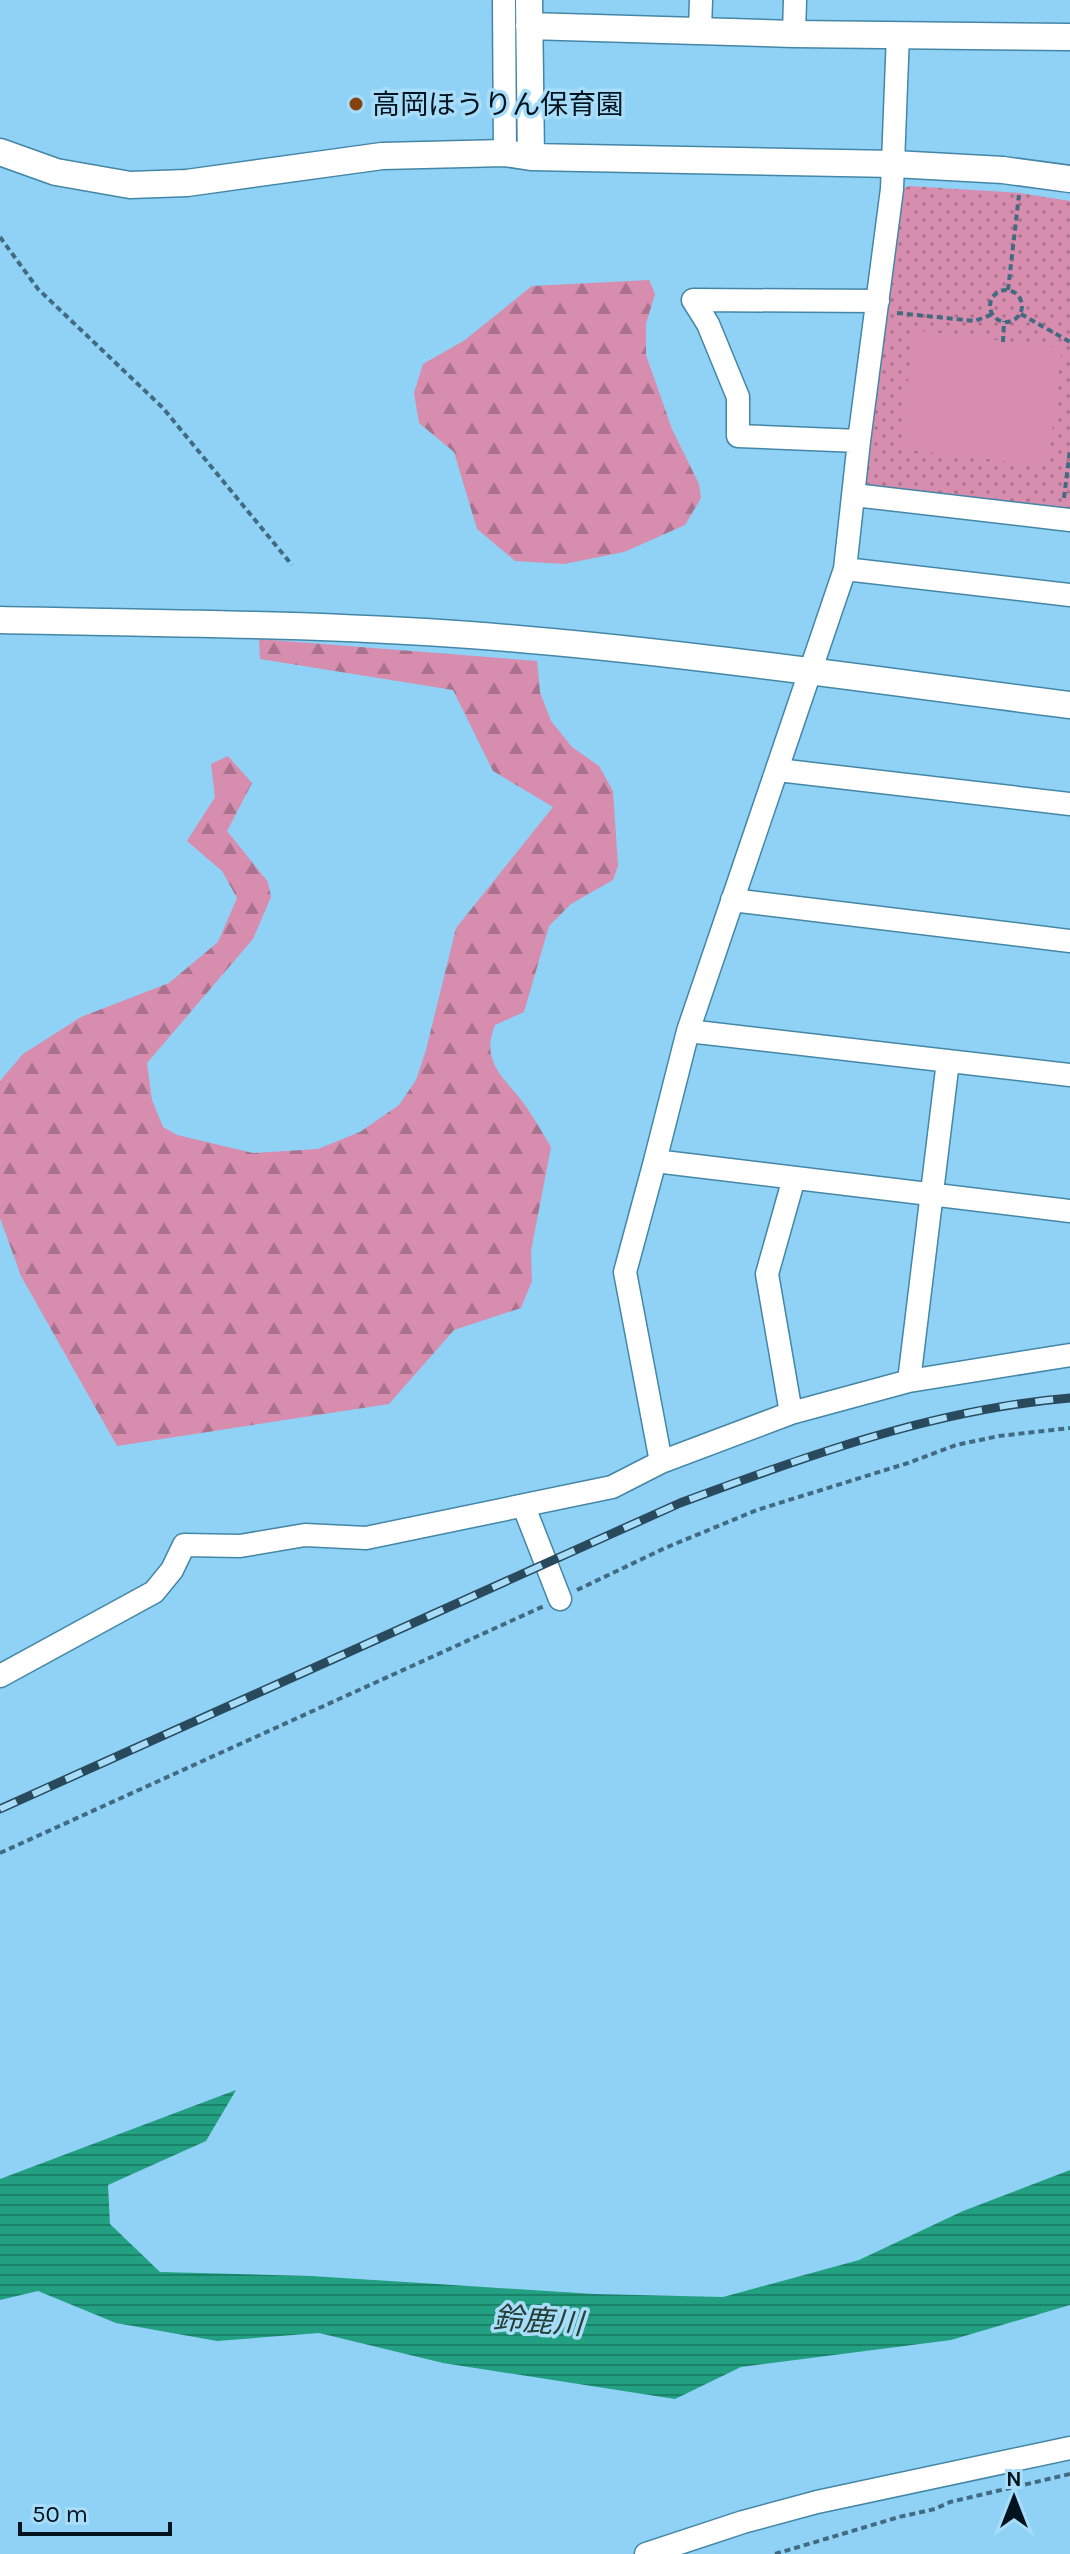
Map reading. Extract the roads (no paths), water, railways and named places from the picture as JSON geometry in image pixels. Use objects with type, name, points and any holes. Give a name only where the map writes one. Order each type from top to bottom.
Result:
[{"type":"street","points":[[504,0],[518,155]]},
{"type":"street","points":[[518,155],[529,0]]},
{"type":"street","points":[[700,30],[701,0]]},
{"type":"street","points":[[794,34],[795,0]]},
{"type":"street","points":[[529,26],[794,34],[1070,37]]},
{"type":"street","points":[[661,1462],[625,1272],[688,1031],[845,569],[859,441],[885,307],[898,34]]},
{"type":"street","points":[[0,152],[56,172],[130,185],[187,183],[382,156],[518,155],[894,164],[1003,170],[1070,179]]},
{"type":"street","points":[[859,441],[738,436],[738,397],[708,324],[693,300],[885,307]]},
{"type":"street","points":[[854,495],[1066,519]]},
{"type":"street","points":[[845,569],[1070,595]]},
{"type":"street","points":[[0,620],[341,627],[473,636],[631,651],[1070,705]]},
{"type":"street","points":[[778,770],[1070,804]]},
{"type":"street","points":[[732,900],[1070,941]]},
{"type":"street","points":[[688,1031],[1070,1075]]},
{"type":"street","points":[[909,1381],[948,1061]]},
{"type":"street","points":[[655,1161],[1070,1211]]},
{"type":"street","points":[[791,1413],[767,1274],[794,1178]]},
{"type":"street","points":[[0,1676],[154,1592],[172,1570],[184,1545],[240,1546],[305,1535],[366,1538],[524,1507],[540,1500],[612,1487],[661,1462],[791,1413],[909,1381],[1070,1355]]},
{"type":"street","points":[[524,1507],[560,1599]]},
{"type":"street","points":[[646,2554],[817,2502],[1070,2448]]},
{"type":"water","name":"鈴鹿川","points":[[236,2090],[206,2141],[108,2185],[110,2224],[160,2272],[311,2276],[594,2294],[723,2297],[859,2260],[963,2211],[1070,2170],[1070,2305],[951,2340],[741,2367],[675,2399],[443,2363],[319,2333],[217,2341],[116,2323],[38,2291],[0,2300],[0,2179]]},
{"type":"railway","points":[[0,1809],[680,1503],[823,1452],[920,1424],[970,1412],[1070,1398]]},
{"type":"place","name":"高岡ほうりん保育園","points":[[356,104]]}]
